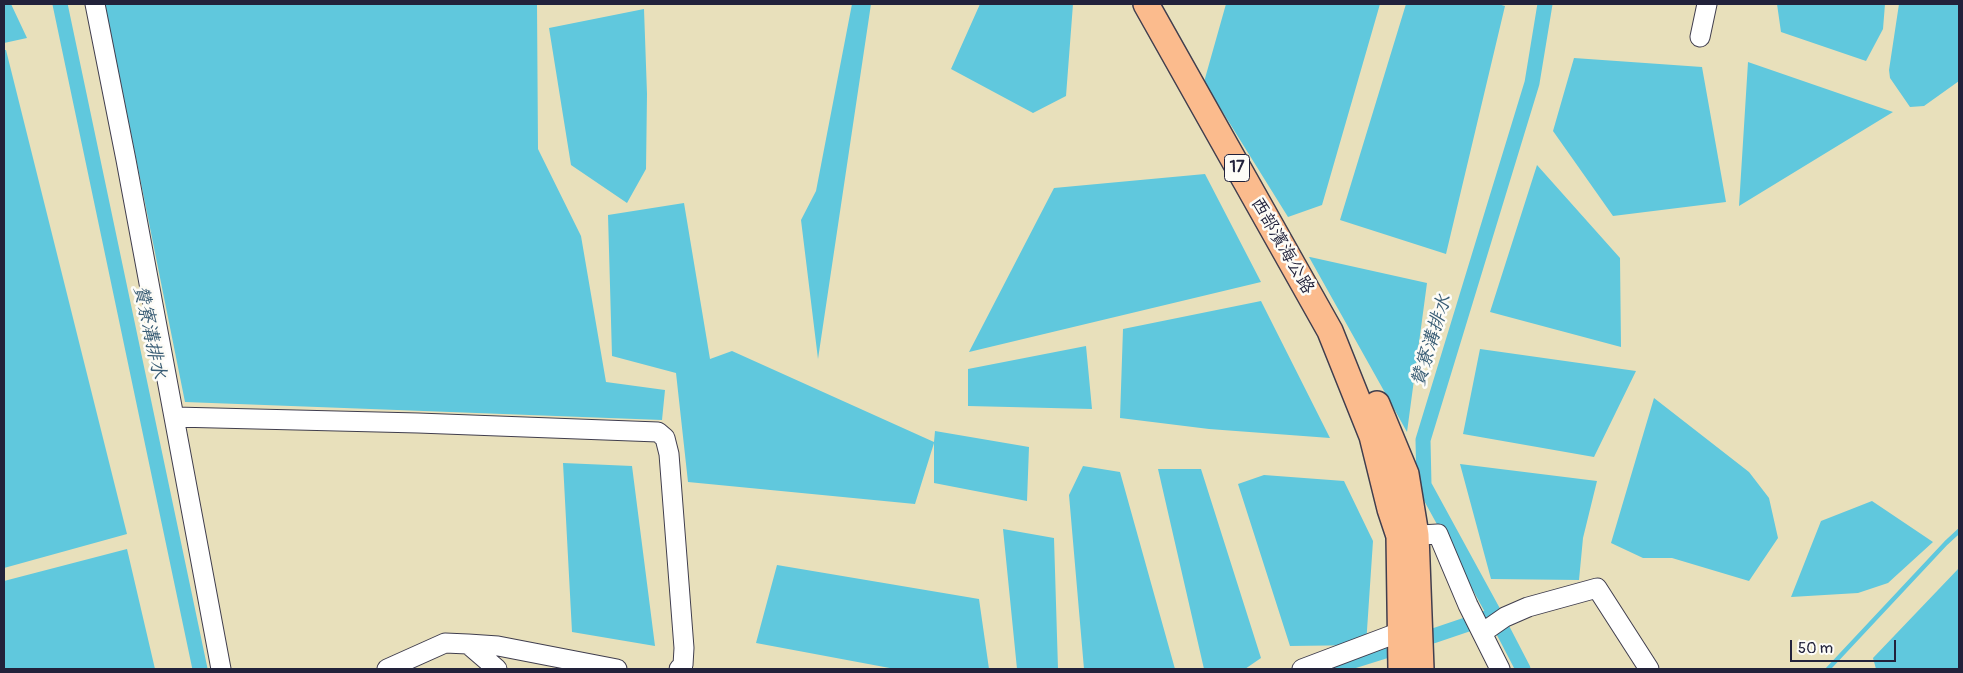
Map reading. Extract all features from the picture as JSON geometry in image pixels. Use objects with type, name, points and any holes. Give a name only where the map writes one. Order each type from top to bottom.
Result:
[{"type":"main road","name":"西部濱海公路","points":[[1146,4],[1330,331],[1372,436],[1390,509],[1408,536],[1421,669]]},
{"type":"main road","name":"西部濱海公路","points":[[1401,669],[1400,632],[1408,536]]},
{"type":"street","points":[[94,4],[175,418],[178,446],[221,669]]},
{"type":"street","points":[[1700,37],[1707,4]]},
{"type":"street","points":[[175,418],[658,432],[665,438],[669,454],[684,648],[683,665],[680,669]]},
{"type":"street","points":[[1408,536],[1438,534],[1468,605],[1485,630],[1500,669]]},
{"type":"street","points":[[1485,630],[1505,617],[1528,607],[1597,588],[1649,669]]},
{"type":"street","points":[[1302,669],[1400,632]]},
{"type":"street","points":[[387,669],[445,643],[498,646],[617,669]]},
{"type":"street","points":[[468,644],[496,669]]},
{"type":"water","points":[[4,4],[11,4],[27,38],[4,43]]},
{"type":"water","points":[[105,4],[537,4],[538,149],[581,236],[606,382],[665,390],[662,420],[185,402]]},
{"type":"water","points":[[852,4],[871,4],[818,359],[801,220],[816,191]]},
{"type":"water","points":[[980,4],[1073,4],[1066,96],[1033,113],[951,69]]},
{"type":"water","points":[[1226,4],[1380,4],[1322,205],[1288,217],[1204,82]]},
{"type":"water","points":[[1406,4],[1498,4],[1505,6],[1446,254],[1340,220]]},
{"type":"water","points":[[1777,4],[1885,4],[1883,29],[1866,61],[1781,32]]},
{"type":"water","points":[[1899,4],[1959,4],[1959,81],[1924,106],[1910,107],[1890,78],[1889,70]]},
{"type":"water","points":[[644,9],[647,94],[646,169],[627,203],[571,165],[549,28]]},
{"type":"water","points":[[4,50],[6,50],[127,534],[4,568]]},
{"type":"water","points":[[1574,58],[1702,67],[1726,202],[1613,216],[1553,131]]},
{"type":"water","points":[[1748,62],[1893,112],[1739,206]]},
{"type":"water","points":[[1537,165],[1620,258],[1621,347],[1490,312]]},
{"type":"water","points":[[1205,174],[1261,282],[969,352],[1054,188]]},
{"type":"water","points":[[684,203],[710,359],[732,351],[934,442],[935,431],[1029,447],[1027,501],[934,483],[934,443],[915,504],[688,482],[676,373],[612,356],[608,215]]},
{"type":"water","points":[[1309,257],[1427,283],[1407,432]]},
{"type":"water","points":[[1261,301],[1330,438],[1209,429],[1120,418],[1123,329]]},
{"type":"water","points":[[1086,346],[1092,409],[968,406],[968,369]]},
{"type":"water","points":[[1480,349],[1636,371],[1594,457],[1463,434]]},
{"type":"water","points":[[1654,398],[1749,472],[1769,498],[1778,538],[1749,581],[1672,558],[1643,558],[1611,543]]},
{"type":"water","points":[[563,463],[632,466],[655,646],[572,632]]},
{"type":"water","points":[[1460,464],[1597,481],[1583,538],[1579,580],[1491,579]]},
{"type":"water","points":[[1083,466],[1120,472],[1175,669],[1084,669],[1069,495]]},
{"type":"water","points":[[1158,469],[1201,469],[1261,658],[1245,669],[1204,669]]},
{"type":"water","points":[[1264,475],[1344,481],[1373,541],[1366,645],[1290,646],[1238,484]]},
{"type":"water","points":[[1872,501],[1933,542],[1888,583],[1858,593],[1791,597],[1821,521]]},
{"type":"water","points":[[1003,529],[1054,538],[1058,669],[1017,669]]},
{"type":"water","points":[[127,549],[155,669],[4,669],[4,581]]},
{"type":"water","points":[[777,565],[979,599],[989,669],[895,669],[756,643]]},
{"type":"water","points":[[1959,568],[1959,669],[1876,669],[1873,658]]},
{"type":"waterway","name":"贊寮溝排水","points":[[60,4],[200,669]]},
{"type":"waterway","name":"贊寮溝排水","points":[[1433,636],[1495,615],[1424,485],[1423,440],[1532,83],[1545,4]]},
{"type":"waterway","points":[[1828,669],[1959,531]]},
{"type":"waterway","points":[[1495,615],[1523,669]]},
{"type":"waterway","name":"贊寮溝排水","points":[[1332,669],[1388,650]]}]
